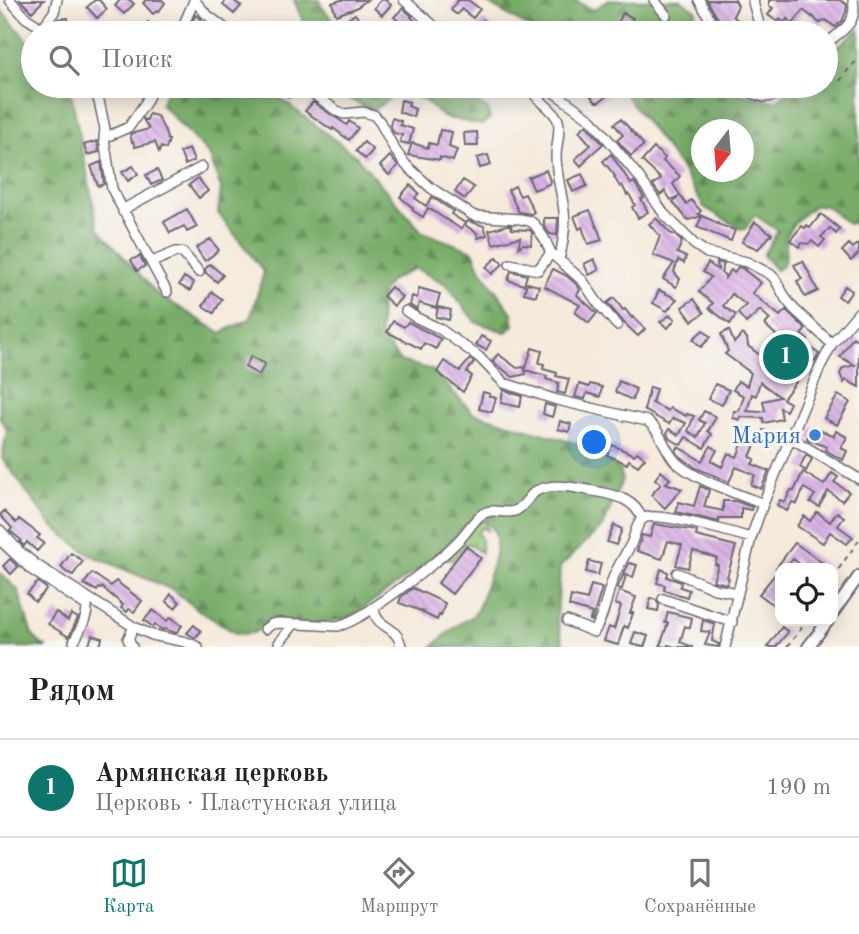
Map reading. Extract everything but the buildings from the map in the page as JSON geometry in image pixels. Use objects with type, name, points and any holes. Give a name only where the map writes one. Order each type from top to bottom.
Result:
[{"type":"main road","points":[[838,606],[859,576]]},
{"type":"main road","points":[[808,647],[824,626]]},
{"type":"street","points":[[10,0],[30,21]]},
{"type":"street","points":[[50,21],[57,0]]},
{"type":"street","points":[[404,0],[428,21]]},
{"type":"street","points":[[654,0],[666,15]]},
{"type":"street","points":[[699,0],[711,21]]},
{"type":"street","points":[[838,34],[852,22],[853,0]]},
{"type":"street","points":[[185,21],[194,1],[215,21]]},
{"type":"street","points":[[751,1],[758,21]]},
{"type":"street","points":[[97,98],[105,129],[112,188],[167,292]]},
{"type":"street","points":[[104,138],[129,127],[148,98]]},
{"type":"street","points":[[146,116],[151,98]]},
{"type":"street","points":[[319,98],[344,114],[363,112],[374,115],[405,165],[431,188],[474,216],[530,221],[540,230],[551,253],[583,281],[617,325]]},
{"type":"street","points":[[537,98],[556,117],[559,124],[556,159],[564,210],[563,247],[559,260]]},
{"type":"street","points":[[562,98],[592,120],[639,177],[664,214],[694,244],[708,253],[747,262],[770,274],[794,309],[832,344]]},
{"type":"street","points":[[123,212],[129,206],[202,167]]},
{"type":"street","points":[[152,262],[182,251],[199,272]]},
{"type":"street","points":[[510,264],[538,270],[551,253]]},
{"type":"street","points":[[406,311],[440,329],[479,357],[508,385],[647,421],[656,429],[668,453],[685,469],[763,504]]},
{"type":"street","points":[[725,647],[751,538],[763,504],[813,382],[832,344],[859,312]]},
{"type":"street","points":[[791,438],[859,479]]},
{"type":"street","points":[[265,629],[279,622],[338,626],[346,624],[374,608],[430,565],[459,540],[481,515],[489,511],[511,512],[534,492],[545,487],[571,487],[619,496],[639,510],[642,519],[631,545],[617,567],[594,632],[567,621]]},
{"type":"street","points":[[642,519],[654,516],[751,538]]},
{"type":"street","points":[[0,530],[35,564],[134,627],[152,635],[198,647]]},
{"type":"street","points":[[0,540],[32,570],[87,606],[86,615],[74,642]]},
{"type":"street","points":[[677,573],[715,589],[738,593]]},
{"type":"street","points":[[663,599],[732,622]]},
{"type":"street","points":[[374,608],[377,620],[397,634],[400,647]]},
{"type":"street","points":[[279,643],[294,624]]},
{"type":"street","points":[[131,647],[128,639],[134,627]]},
{"type":"path","points":[[840,81],[859,59]]},
{"type":"path","points":[[838,570],[859,540]]},
{"type":"path","points":[[787,647],[802,626]]},
{"type":"green space","points":[[294,0],[320,0],[321,6],[334,21],[302,21]]},
{"type":"green space","points":[[482,0],[573,0],[594,10],[608,0],[681,0],[696,10],[695,21],[518,21]]},
{"type":"green space","points":[[0,9],[21,33],[21,98],[72,98],[98,228],[156,293],[221,333],[250,319],[264,272],[218,213],[221,189],[210,156],[161,104],[164,98],[280,98],[356,156],[422,232],[473,251],[481,270],[512,313],[514,325],[506,332],[475,322],[446,284],[415,268],[390,281],[381,296],[380,335],[400,361],[432,370],[473,413],[585,446],[620,470],[622,480],[603,526],[560,567],[557,619],[564,647],[432,647],[472,616],[482,599],[495,554],[495,535],[492,527],[485,521],[473,518],[430,561],[355,614],[344,619],[313,624],[274,621],[253,633],[237,634],[173,590],[88,554],[51,525],[2,458],[7,430],[0,418]]},
{"type":"green space","points":[[859,29],[859,222],[848,224],[826,206],[815,205],[792,226],[787,239],[784,263],[776,270],[763,255],[778,231],[755,215],[745,229],[741,229],[704,207],[682,170],[628,98],[759,98],[776,102],[780,98],[838,98],[838,46]]},
{"type":"green space","points":[[347,98],[389,98],[372,110]]},
{"type":"green space","points":[[420,98],[469,98],[488,109],[490,118],[482,125],[443,117]]},
{"type":"green space","points":[[483,518],[488,518],[488,529],[487,531],[483,527],[477,533],[481,538],[481,553],[468,543],[452,561],[445,556]]},
{"type":"green space","points":[[0,573],[18,590],[32,635],[47,647],[0,647]]},
{"type":"place","name":"Армянская церковь","points":[[786,357]]},
{"type":"place","name":"Мария","points":[[815,435]]}]
